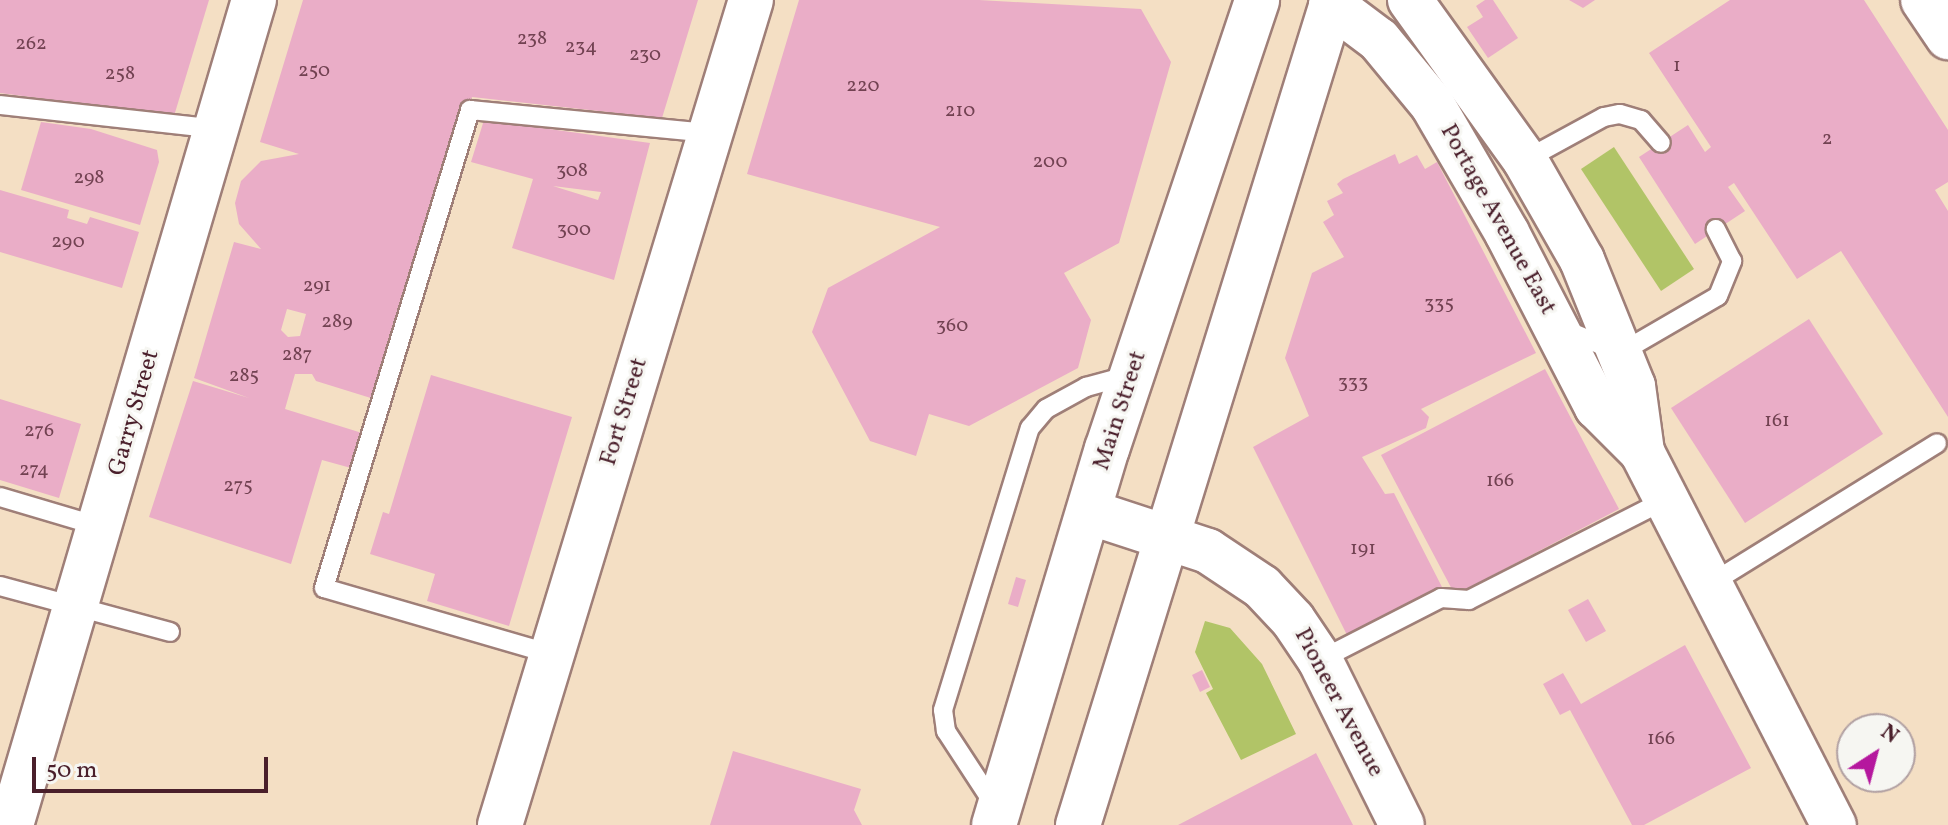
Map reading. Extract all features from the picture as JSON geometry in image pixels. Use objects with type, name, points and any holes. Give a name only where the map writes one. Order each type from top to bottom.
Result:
[{"type":"main road","name":"Garry Street","points":[[11,825],[102,527],[254,0]]},
{"type":"main road","name":"Fort Street","points":[[500,825],[751,0]]},
{"type":"main road","name":"Main Street","points":[[1000,820],[1089,512],[1257,0]]},
{"type":"main road","name":"Portage Avenue East","points":[[1410,0],[1525,160],[1582,260],[1633,386],[1642,452],[1707,585],[1834,825]]},
{"type":"main road","points":[[1923,0],[1948,37]]},
{"type":"main road","name":"Portage Avenue East","points":[[1329,1],[1379,40],[1432,104],[1556,325],[1597,407],[1642,452]]},
{"type":"main road","points":[[1078,825],[1329,1]]},
{"type":"main road","name":"Pioneer Avenue","points":[[1089,512],[1208,551],[1262,587],[1293,620],[1320,660],[1402,825]]},
{"type":"lane","points":[[0,105],[217,129]]},
{"type":"lane","points":[[552,655],[324,588],[470,110],[710,133]]},
{"type":"lane","points":[[1525,160],[1604,117],[1620,114],[1641,120],[1661,143]]},
{"type":"lane","points":[[1556,325],[1620,353],[1726,287],[1732,261],[1716,229]]},
{"type":"lane","points":[[1000,820],[946,731],[943,710],[947,695],[1030,428],[1046,409],[1086,387],[1133,374]]},
{"type":"lane","points":[[1707,585],[1937,443]]},
{"type":"lane","points":[[0,497],[102,527]]},
{"type":"lane","points":[[1320,660],[1441,598],[1469,600],[1665,500]]},
{"type":"lane","points":[[0,586],[170,632]]},
{"type":"green space","points":[[1614,147],[1694,269],[1661,291],[1581,169]]},
{"type":"green space","points":[[1205,621],[1230,628],[1262,664],[1296,734],[1241,760],[1206,693],[1213,689],[1195,652]]},
{"type":"building","points":[[0,0],[209,0],[174,116],[0,93]]},
{"type":"building","points":[[303,0],[698,0],[662,118],[472,97],[374,399],[316,381],[312,374],[295,374],[285,409],[362,433],[351,468],[322,460],[291,564],[149,517],[193,381],[249,398],[194,378],[234,242],[261,249],[239,224],[235,203],[241,181],[261,161],[299,154],[260,142]],"holes":[[[287,309],[306,314],[300,336],[288,337],[281,330]]]},
{"type":"building","points":[[799,0],[979,0],[1141,9],[1171,62],[1119,243],[1064,273],[1091,320],[1078,368],[969,426],[929,414],[916,456],[870,441],[812,332],[828,288],[940,227],[747,174]]},
{"type":"building","points":[[1485,0],[1493,0],[1518,38],[1488,58],[1467,27],[1483,17],[1476,6]]},
{"type":"building","points":[[1569,0],[1595,0],[1583,8]]},
{"type":"building","points":[[1730,0],[1864,0],[1948,130],[1948,182],[1935,190],[1948,211],[1948,417],[1841,251],[1797,279],[1734,183],[1728,187],[1745,211],[1695,244],[1639,157],[1688,125],[1705,152],[1711,147],[1649,53]]},
{"type":"building","points":[[484,120],[650,143],[614,280],[512,248],[533,179],[471,162]],"holes":[[[553,186],[601,192],[598,200]]]},
{"type":"building","points":[[41,122],[91,129],[157,150],[159,162],[140,225],[21,190]]},
{"type":"building","points":[[1395,154],[1399,164],[1417,155],[1425,169],[1437,162],[1536,353],[1421,409],[1429,417],[1426,428],[1362,457],[1385,494],[1394,493],[1442,587],[1349,639],[1253,447],[1309,416],[1285,358],[1312,273],[1344,257],[1323,222],[1334,215],[1327,201],[1343,193],[1337,184],[1343,179]]},
{"type":"building","points":[[0,190],[69,210],[67,218],[87,224],[90,217],[139,232],[122,288],[0,252]]},
{"type":"building","points":[[1809,319],[1883,434],[1745,523],[1671,408]]},
{"type":"building","points":[[1545,369],[1619,509],[1455,595],[1381,455]]},
{"type":"building","points":[[431,375],[572,417],[509,626],[427,601],[435,574],[370,554],[383,512],[389,514]]},
{"type":"building","points":[[0,399],[81,424],[59,498],[0,480]]},
{"type":"building","points":[[1016,577],[1026,580],[1018,607],[1008,604]]},
{"type":"building","points":[[1588,599],[1606,631],[1586,642],[1568,610]]},
{"type":"building","points":[[1685,645],[1751,768],[1644,825],[1632,825],[1570,710],[1560,715],[1543,684],[1563,673],[1581,704]]},
{"type":"building","points":[[1202,670],[1210,687],[1200,692],[1192,675]]},
{"type":"building","points":[[733,751],[861,789],[854,810],[862,825],[710,825]]},
{"type":"building","points":[[1316,753],[1353,825],[1178,825],[1307,758]]}]
